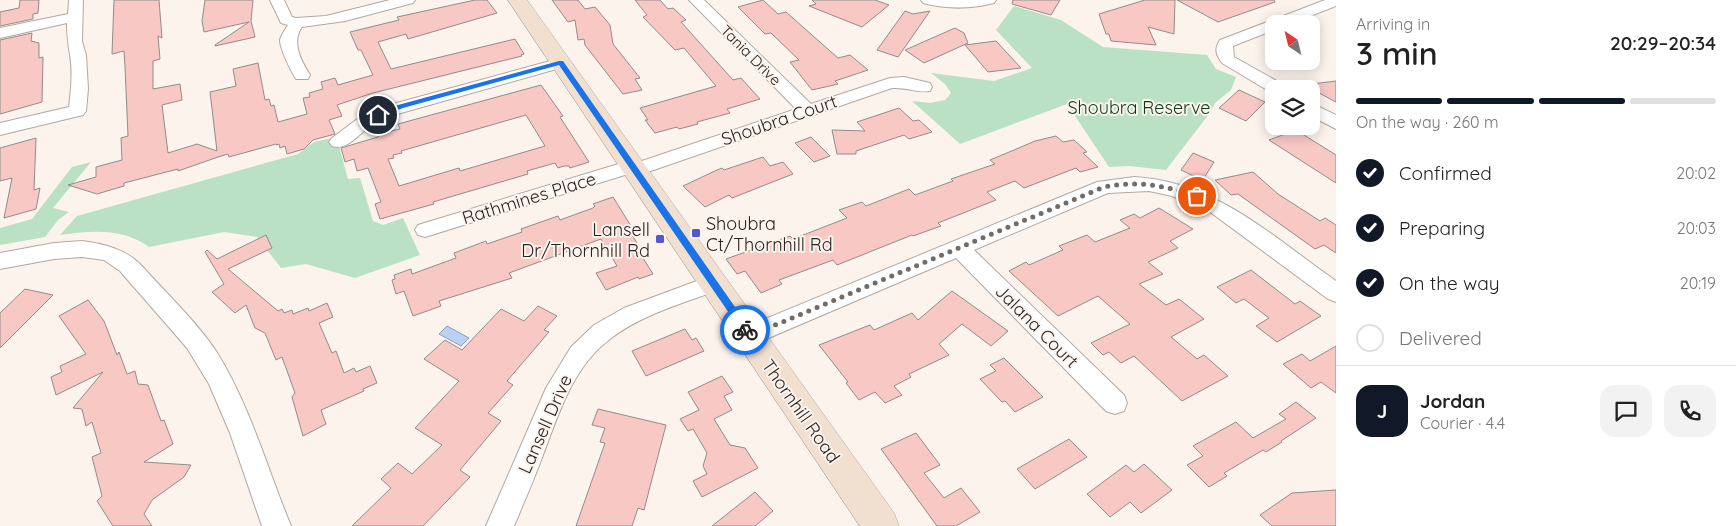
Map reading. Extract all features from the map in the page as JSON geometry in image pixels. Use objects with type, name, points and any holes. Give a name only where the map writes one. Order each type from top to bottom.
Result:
[{"type":"street","points":[[0,129],[77,111],[80,89],[78,55],[74,41],[76,0]]},
{"type":"street","points":[[277,0],[286,20],[297,24],[340,17],[408,0]]},
{"type":"street","name":"Thornhill Road","points":[[517,0],[881,526]]},
{"type":"street","name":"Tania Drive","points":[[696,0],[807,110]]},
{"type":"street","points":[[928,0],[958,4],[989,0]]},
{"type":"street","points":[[1299,15],[1336,1]]},
{"type":"street","points":[[0,33],[74,17]]},
{"type":"street","points":[[297,24],[288,35],[287,41],[296,67],[302,75]]},
{"type":"street","points":[[1265,28],[1226,43],[1223,47],[1224,54],[1228,60],[1265,81]]},
{"type":"street","points":[[338,142],[366,121],[394,108],[561,63]]},
{"type":"street","name":"Shoubra Court","points":[[633,168],[890,83],[904,82],[924,87]]},
{"type":"street","points":[[1320,113],[1336,123]]},
{"type":"street","name":"Rathmines Place","points":[[425,230],[633,168]]},
{"type":"street","points":[[749,336],[1104,187],[1123,183],[1142,183],[1179,190],[1197,196],[1217,207],[1336,293]]},
{"type":"street","name":"Jalana Court","points":[[958,248],[1115,403]]},
{"type":"street","points":[[0,262],[58,251],[81,249],[96,250],[122,259],[184,328],[206,357],[240,424],[270,513],[277,526]]},
{"type":"street","name":"Lansell Drive","points":[[500,526],[551,404],[572,365],[590,342],[610,327],[636,314],[713,283]]},
{"type":"green space","name":"Shoubra Reserve","points":[[1014,6],[1061,20],[1103,47],[1207,55],[1216,69],[1236,77],[1231,90],[1215,103],[1209,114],[1166,170],[1129,166],[1109,167],[1067,104],[960,144],[912,101],[930,103],[945,100],[951,93],[945,84],[931,73],[994,81],[1032,68],[996,30]]},
{"type":"green space","points":[[332,138],[339,146],[348,179],[360,178],[373,221],[383,225],[403,218],[420,255],[355,278],[306,264],[281,268],[257,237],[224,232],[149,247],[128,236],[117,233],[83,232],[60,235],[77,216],[298,154],[314,142]]},
{"type":"green space","points":[[91,162],[53,208],[69,212],[58,220],[45,237],[0,245],[0,228],[32,219],[72,167]]},
{"type":"water","points":[[447,326],[469,338],[461,346],[439,334]]},
{"type":"building","points":[[20,0],[39,0],[38,13],[33,14],[33,19],[0,26],[0,12],[19,8]]},
{"type":"building","points":[[114,0],[159,0],[162,38],[158,36],[160,59],[153,61],[153,89],[180,84],[182,100],[162,105],[168,153],[197,144],[217,151],[210,92],[236,86],[233,69],[258,63],[265,100],[269,99],[271,106],[274,105],[278,122],[307,114],[303,98],[310,97],[309,93],[323,89],[321,82],[335,78],[338,85],[373,75],[350,32],[399,20],[397,17],[475,0],[487,0],[497,13],[408,39],[406,34],[378,42],[391,69],[515,39],[524,54],[373,93],[337,105],[342,116],[329,120],[335,134],[313,140],[304,149],[287,154],[285,146],[280,148],[279,144],[276,144],[229,157],[228,154],[178,171],[178,169],[124,183],[124,186],[97,194],[68,185],[96,177],[96,167],[122,160],[121,138],[128,136],[124,51],[112,54]]},
{"type":"building","points":[[205,0],[253,0],[251,21],[255,37],[215,46],[249,22],[204,32],[202,21]]},
{"type":"building","points":[[552,0],[578,0],[585,9],[595,7],[610,25],[613,44],[640,78],[635,79],[642,90],[623,94],[585,45],[584,39],[578,40],[575,20],[568,22]]},
{"type":"building","points":[[635,0],[660,0],[668,9],[673,8],[686,20],[681,22],[733,80],[741,78],[760,99],[727,109],[730,113],[697,122],[698,124],[655,133],[645,120],[648,120],[640,108],[716,86],[684,48],[675,50],[643,17],[647,15]]},
{"type":"building","points":[[763,0],[778,14],[786,12],[838,58],[850,55],[868,70],[835,81],[838,84],[812,90],[790,62],[799,60],[771,33],[765,34],[738,7]]},
{"type":"building","points":[[812,0],[875,0],[889,5],[862,27],[809,6],[816,4]]},
{"type":"building","points":[[1013,0],[1060,0],[1051,15],[1012,4]]},
{"type":"building","points":[[1145,0],[1175,0],[1174,34],[1148,27],[1156,45],[1111,41],[1109,34],[1106,34],[1099,14]]},
{"type":"building","points":[[1177,0],[1274,0],[1275,2],[1218,22]]},
{"type":"building","points":[[905,11],[913,14],[930,11],[898,57],[877,50]]},
{"type":"building","points":[[955,28],[964,33],[968,43],[924,63],[905,50]]},
{"type":"building","points":[[32,33],[31,41],[39,43],[39,58],[43,57],[42,102],[0,114],[0,40]]},
{"type":"building","points":[[996,41],[1021,68],[988,72],[965,45]]},
{"type":"building","points":[[1336,81],[1336,102],[1320,94],[1320,83]]},
{"type":"building","points":[[541,85],[563,116],[560,117],[589,162],[570,168],[569,166],[564,166],[558,168],[555,163],[527,171],[528,174],[380,219],[375,204],[381,202],[368,168],[357,171],[354,159],[345,162],[341,148],[378,137],[378,134],[400,129],[398,124]],"holes":[[[526,115],[545,146],[460,171],[459,168],[399,186],[388,159],[394,158],[393,155],[402,153],[401,151]]]},
{"type":"building","points":[[1239,90],[1265,102],[1246,121],[1219,108]]},
{"type":"building","points":[[899,108],[913,121],[919,120],[932,132],[909,139],[904,135],[856,151],[856,154],[837,154],[832,130],[865,131],[857,122]]},
{"type":"building","points":[[1282,135],[1304,135],[1336,155],[1336,183],[1269,140]]},
{"type":"building","points":[[1056,136],[1063,142],[1074,140],[1087,152],[1083,153],[1098,167],[1080,172],[1076,168],[1024,188],[1015,181],[987,192],[996,200],[938,223],[941,226],[912,235],[837,265],[833,260],[779,280],[782,284],[761,293],[745,271],[737,274],[726,259],[790,236],[793,239],[847,218],[839,210],[862,202],[866,206],[909,189],[915,195],[953,181],[951,179],[995,164],[990,160],[1035,141]]},
{"type":"building","points":[[811,137],[830,156],[814,162],[795,143]]},
{"type":"building","points":[[36,138],[34,190],[40,188],[36,209],[4,218],[12,178],[0,181],[0,148]]},
{"type":"building","points":[[1193,153],[1214,162],[1204,178],[1198,178],[1181,170]]},
{"type":"building","points":[[763,157],[770,166],[783,162],[793,174],[732,198],[729,195],[705,207],[683,186],[722,168],[724,170]]},
{"type":"building","points":[[1253,172],[1278,194],[1320,221],[1325,218],[1336,225],[1336,253],[1324,245],[1315,249],[1238,194],[1231,195],[1215,180]]},
{"type":"building","points":[[613,197],[634,231],[630,232],[639,246],[636,247],[653,274],[639,279],[638,277],[606,290],[596,273],[617,266],[601,239],[509,273],[512,278],[439,301],[441,306],[413,316],[404,291],[396,294],[392,280],[395,279],[394,275],[411,269],[412,274],[456,258],[454,253],[486,241],[487,244],[522,232],[521,229],[558,216],[560,220],[593,208],[595,206],[593,204]]},
{"type":"building","points":[[1159,208],[1193,229],[1170,241],[1178,248],[1148,262],[1163,274],[1139,284],[1166,305],[1179,299],[1204,319],[1171,337],[1197,359],[1204,355],[1228,376],[1182,401],[1134,356],[1121,363],[1109,352],[1103,355],[1091,343],[1130,324],[1098,296],[1058,316],[1009,271],[1026,262],[1029,265],[1063,250],[1059,246],[1087,235],[1095,242],[1130,228],[1120,220],[1134,214],[1140,218]]},
{"type":"building","points":[[266,235],[272,248],[228,269],[278,311],[282,309],[284,313],[292,310],[293,314],[308,308],[309,311],[327,303],[333,317],[319,323],[332,353],[336,351],[344,373],[354,368],[356,372],[370,366],[377,383],[363,389],[364,391],[321,410],[326,424],[303,436],[292,397],[295,393],[282,357],[276,360],[265,333],[255,328],[246,305],[235,313],[212,292],[224,284],[205,252],[207,250],[217,259]]},
{"type":"building","points":[[1251,270],[1295,304],[1300,301],[1321,316],[1277,342],[1256,326],[1269,318],[1244,299],[1236,303],[1217,287]]},
{"type":"building","points":[[25,289],[53,295],[0,348],[0,313]]},
{"type":"building","points":[[952,291],[1008,331],[991,346],[962,324],[939,344],[949,355],[909,374],[911,377],[894,386],[902,395],[885,403],[875,392],[859,400],[846,383],[848,382],[819,345],[870,325],[874,330],[912,313],[918,320]]},
{"type":"building","points":[[88,300],[104,321],[117,355],[119,352],[127,374],[135,371],[138,384],[148,385],[161,421],[164,420],[173,444],[144,462],[191,465],[184,477],[152,500],[144,514],[152,526],[113,526],[97,501],[102,496],[92,457],[101,453],[92,422],[86,426],[82,409],[73,408],[103,372],[56,395],[51,377],[62,372],[60,366],[86,354],[59,316]]},
{"type":"building","points":[[538,306],[557,316],[544,330],[549,332],[507,381],[513,385],[488,413],[501,421],[460,470],[470,477],[423,526],[352,526],[391,488],[381,479],[398,463],[412,474],[442,445],[415,428],[459,381],[424,359],[445,340],[462,350],[501,309],[524,321]]},
{"type":"building","points":[[685,329],[692,340],[696,338],[704,351],[646,376],[632,351]]},
{"type":"building","points":[[1336,346],[1336,393],[1321,382],[1311,388],[1283,364],[1302,354],[1310,361]]},
{"type":"building","points":[[1004,358],[1043,397],[1015,412],[1005,401],[1002,402],[980,379],[996,371],[990,365]]},
{"type":"building","points":[[722,376],[733,392],[724,396],[732,410],[714,419],[730,445],[745,448],[758,468],[702,497],[693,481],[707,474],[703,466],[707,453],[693,429],[688,431],[680,419],[699,410],[688,392]]},
{"type":"building","points":[[1296,402],[1316,418],[1266,452],[1263,450],[1224,473],[1227,476],[1209,487],[1187,465],[1203,456],[1193,446],[1236,422],[1253,438],[1286,419],[1279,414]]},
{"type":"building","points":[[598,409],[666,425],[644,510],[638,508],[632,526],[576,526],[605,443],[600,442],[605,428],[592,425]]},
{"type":"building","points":[[916,433],[940,465],[924,473],[944,498],[961,488],[980,512],[956,526],[937,526],[881,449]]},
{"type":"building","points":[[1069,439],[1087,457],[1035,489],[1017,469]]},
{"type":"building","points":[[1144,464],[1172,490],[1141,513],[1130,502],[1110,517],[1087,494],[1126,465],[1134,472]]},
{"type":"building","points":[[1336,490],[1336,526],[1272,526],[1260,515],[1292,493]]},
{"type":"building","points":[[755,492],[773,511],[755,526],[712,526]]},
{"type":"way so far","points":[[745,330],[749,336],[1104,187],[1123,183],[1142,183],[1179,190],[1197,196]]},
{"type":"place","name":"Shoubra Ct/Thornhill Rd","points":[[696,233]]},
{"type":"place","name":"Lansell Dr/Thornhill Rd","points":[[660,239]]},
{"type":"route","points":[[378,115],[400,106],[561,63],[745,330]]}]
